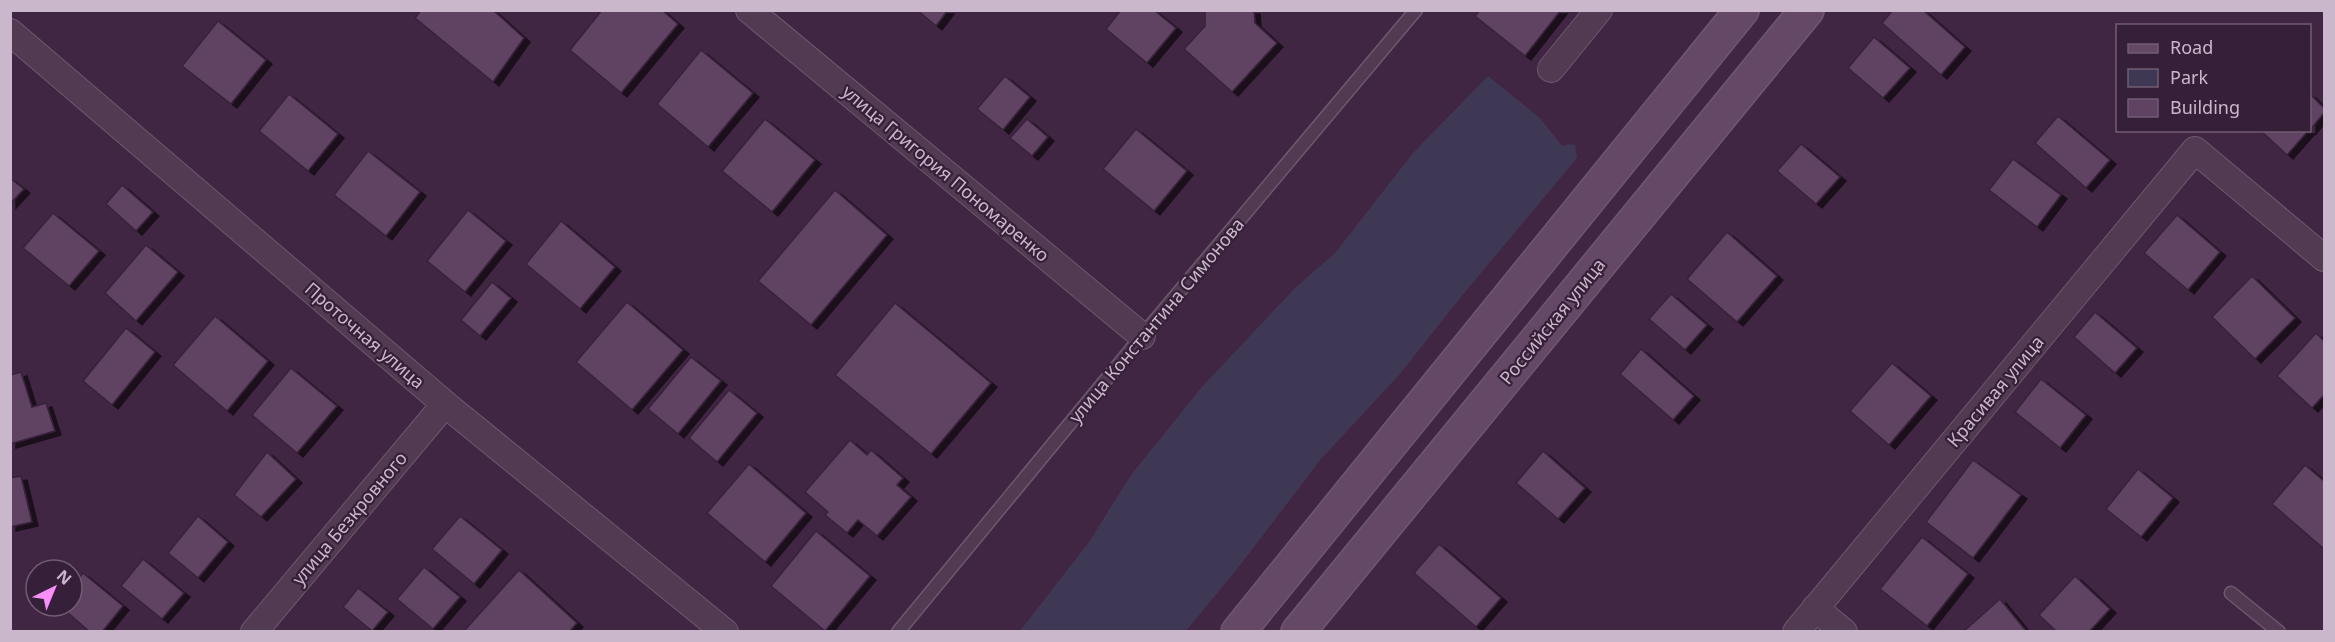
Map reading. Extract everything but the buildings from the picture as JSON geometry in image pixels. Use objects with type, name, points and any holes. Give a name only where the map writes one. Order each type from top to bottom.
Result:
[{"type":"main road","points":[[1238,632],[1742,10]]},
{"type":"main road","name":"Российская улица","points":[[1298,632],[1807,10]]},
{"type":"street","name":"улица Григория Пономаренко","points":[[749,10],[1142,336]]},
{"type":"street","points":[[1551,69],[1599,10]]},
{"type":"street","name":"Проточная улица","points":[[10,32],[445,404],[725,632]]},
{"type":"street","name":"Красивая улица","points":[[1796,632],[2195,150],[2325,258]]},
{"type":"street","name":"улица Безкровного","points":[[254,632],[445,404]]},
{"type":"street","points":[[1815,608],[1844,632]]},
{"type":"lane","name":"улица Константина Симонова","points":[[898,632],[1142,336],[1416,10]]},
{"type":"lane","points":[[2231,593],[2279,632]]},
{"type":"green space","points":[[1488,76],[1540,118],[1562,146],[1575,145],[1577,158],[1399,375],[1321,459],[1241,564],[1186,631],[1020,631],[1089,542],[1131,475],[1201,388],[1295,288],[1335,253],[1413,153]]}]
